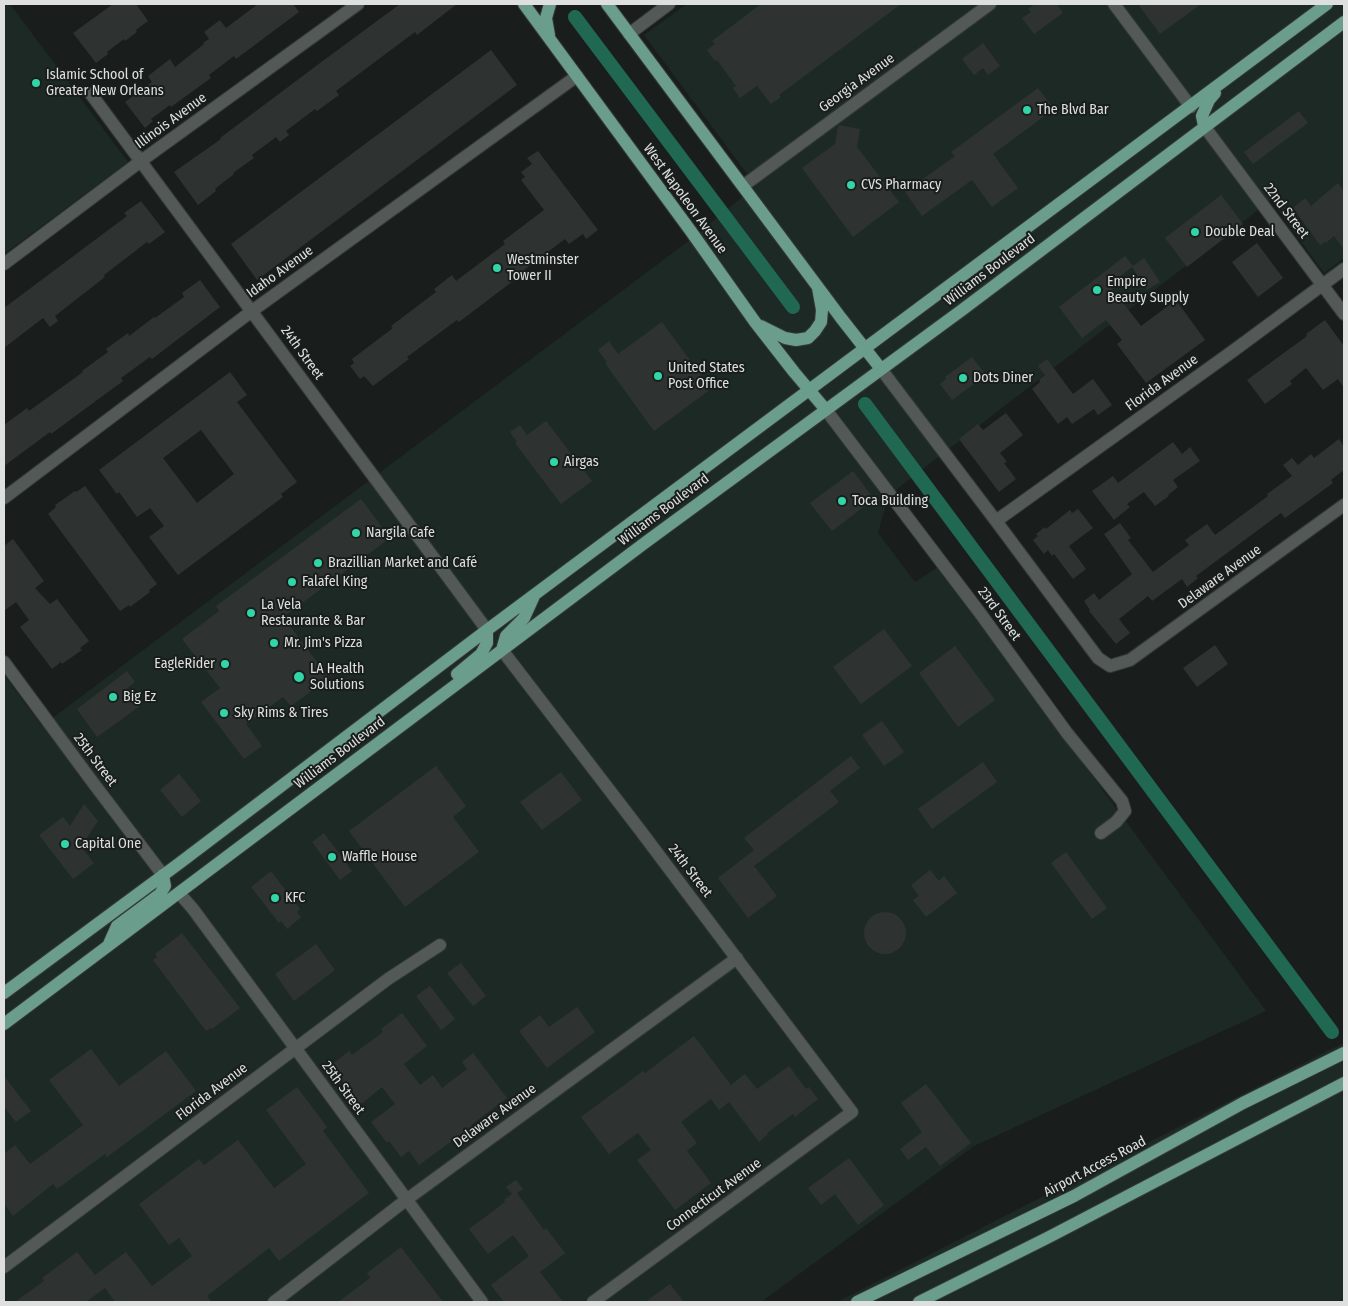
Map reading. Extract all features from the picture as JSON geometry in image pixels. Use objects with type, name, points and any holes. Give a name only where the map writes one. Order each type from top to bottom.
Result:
[{"type":"main road","name":"West Napoleon Avenue","points":[[524,4],[755,322],[826,410]]},
{"type":"main road","points":[[550,4],[546,18],[550,40]]},
{"type":"main road","points":[[599,4],[610,9],[881,369]]},
{"type":"main road","name":"Williams Boulevard","points":[[4,993],[535,594],[1328,4]]},
{"type":"main road","name":"Williams Boulevard","points":[[4,1024],[646,542],[1124,188],[1344,22]]},
{"type":"main road","points":[[1204,126],[1202,116],[1209,100],[1225,81]]},
{"type":"main road","points":[[755,322],[785,338],[796,340],[808,338],[821,322],[822,310],[818,285]]},
{"type":"main road","points":[[502,650],[506,636],[524,618],[535,594]]},
{"type":"main road","points":[[444,694],[449,680],[481,654],[486,643],[487,630]]},
{"type":"main road","points":[[108,946],[117,926],[160,894],[165,886],[163,875]]},
{"type":"main road","name":"Airport Access Road","points":[[856,1302],[1074,1196],[1243,1103],[1344,1053]]},
{"type":"main road","points":[[919,1302],[1048,1238],[1344,1083]]},
{"type":"street","name":"Illinois Avenue","points":[[4,264],[141,161],[358,4]]},
{"type":"street","points":[[629,34],[669,4]]},
{"type":"street","name":"Georgia Avenue","points":[[743,186],[990,4]]},
{"type":"street","points":[[1114,4],[1191,106]]},
{"type":"street","name":"Idaho Avenue","points":[[4,498],[252,311],[577,76]]},
{"type":"street","name":"24th Street","points":[[91,94],[487,630]]},
{"type":"street","name":"22nd Street","points":[[1204,126],[1344,314]]},
{"type":"street","name":"Florida Avenue","points":[[996,521],[1344,269]]},
{"type":"street","points":[[881,369],[996,521]]},
{"type":"street","name":"23rd Street","points":[[826,410],[980,613],[1067,733],[1122,801],[1125,811],[1116,822],[1101,833]]},
{"type":"street","name":"Delaware Avenue","points":[[996,521],[1098,658],[1110,666],[1135,657],[1344,505]]},
{"type":"street","name":"24th Street","points":[[502,650],[852,1112]]},
{"type":"street","name":"25th Street","points":[[4,662],[163,875]]},
{"type":"street","name":"25th Street","points":[[179,893],[193,909],[482,1302]]},
{"type":"street","name":"Florida Avenue","points":[[4,1267],[388,979],[440,945]]},
{"type":"street","name":"Delaware Avenue","points":[[274,1302],[406,1200],[737,958]]},
{"type":"street","name":"Connecticut Avenue","points":[[593,1302],[852,1112]]},
{"type":"shaded area","name":"Islamic School of Greater New Orleans","points":[[4,4],[10,4],[128,162],[4,254]]},
{"type":"shaded area","points":[[687,4],[1344,4],[1344,258],[1324,273],[1271,200],[888,496],[878,533],[915,582],[938,567],[1266,1011],[974,1146],[761,1302],[4,1302],[4,675],[42,726],[686,243],[756,186],[644,35]]},
{"type":"shaded area","points":[[1344,1043],[1344,1302],[837,1302],[1325,1052]]},
{"type":"building","points":[[113,4],[136,4],[148,21],[136,30],[137,32],[107,52],[108,54],[96,63],[73,33]]},
{"type":"building","points":[[258,4],[293,4],[299,12],[236,59],[234,56],[209,75],[211,78],[151,119],[153,121],[145,128],[125,102],[152,82],[148,76],[170,59],[175,67],[209,39],[204,32],[220,20],[226,28]]},
{"type":"building","points":[[400,4],[457,4],[417,35],[415,32],[336,91],[339,95],[317,111],[315,109],[286,131],[289,135],[280,142],[276,137],[252,155],[254,158],[233,173],[215,189],[216,191],[198,205],[174,172],[221,139]]},
{"type":"building","points":[[761,4],[901,4],[779,95],[781,97],[771,104],[757,86],[740,98],[733,88],[736,86],[717,60],[715,61],[707,50],[715,44],[712,41]]},
{"type":"building","points":[[1035,4],[1057,4],[1063,13],[1034,34],[1022,18],[1031,12],[1028,9]]},
{"type":"building","points":[[1138,4],[1201,4],[1160,34]]},
{"type":"building","points":[[983,43],[1000,66],[988,75],[983,68],[974,75],[962,59]]},
{"type":"building","points":[[491,50],[517,85],[257,280],[231,244]]},
{"type":"building","points":[[1038,88],[1054,109],[993,154],[1018,188],[992,207],[972,180],[922,216],[905,192],[955,156],[951,152]]},
{"type":"building","points":[[1299,111],[1308,123],[1253,164],[1244,152]]},
{"type":"building","name":"CVS Pharmacy","points":[[839,125],[860,129],[857,147],[899,202],[853,237],[802,168],[835,144]]},
{"type":"building","name":"Westminster Tower II","points":[[538,151],[598,230],[586,239],[583,234],[569,244],[565,239],[459,322],[457,320],[407,357],[409,359],[373,386],[364,376],[360,379],[350,366],[354,363],[352,359],[436,292],[434,289],[452,275],[456,281],[505,244],[503,241],[544,210],[521,180],[525,177],[521,172],[532,164],[527,158]]},
{"type":"building","points":[[1338,183],[1344,191],[1344,249],[1334,236],[1326,243],[1320,245],[1293,208],[1305,198],[1311,206]]},
{"type":"building","points":[[1221,195],[1243,224],[1187,267],[1165,238]]},
{"type":"building","points":[[141,201],[165,232],[149,244],[147,242],[104,275],[105,277],[55,316],[58,321],[50,327],[43,318],[4,348],[4,308],[127,216],[124,213]]},
{"type":"building","points":[[1257,243],[1283,278],[1258,297],[1232,262]]},
{"type":"building","points":[[1125,256],[1133,266],[1144,258],[1160,282],[1147,290],[1132,267],[1109,285],[1141,326],[1176,300],[1205,340],[1146,383],[1117,344],[1122,340],[1106,320],[1082,338],[1059,307]]},
{"type":"building","points":[[200,280],[220,307],[152,359],[150,357],[121,378],[123,381],[51,434],[50,432],[4,466],[4,425],[27,408],[29,411],[83,372],[108,352],[106,349],[128,333],[129,336],[184,297],[182,293]]},
{"type":"building","points":[[1325,320],[1344,346],[1344,388],[1338,379],[1323,390],[1306,368],[1290,381],[1292,384],[1265,404],[1247,380],[1307,336],[1306,334]]},
{"type":"building","name":"United States Post Office","points":[[662,322],[711,389],[654,431],[605,363],[607,362],[598,350],[609,341],[618,354]]},
{"type":"building","name":"Dots Diner","points":[[972,357],[986,375],[952,400],[940,384],[946,379],[945,377]]},
{"type":"building","points":[[1047,359],[1073,394],[1093,379],[1112,405],[1098,415],[1094,409],[1072,424],[1067,417],[1058,424],[1032,389],[1045,375],[1038,366]]},
{"type":"building","points":[[230,372],[247,395],[237,402],[297,482],[281,494],[283,497],[178,575],[149,537],[164,526],[150,508],[137,517],[119,492],[117,494],[99,470]],"holes":[[[201,430],[234,474],[197,503],[163,458]]]},
{"type":"building","points":[[1006,413],[1023,435],[1000,453],[1007,462],[1004,463],[1016,479],[999,492],[959,439],[978,424],[983,430]]},
{"type":"building","name":"Airgas","points":[[546,421],[592,481],[561,504],[515,443],[517,442],[510,432],[520,425],[527,435]]},
{"type":"building","points":[[1339,439],[1344,447],[1344,470],[1331,480],[1333,483],[1285,518],[1281,513],[1196,576],[1198,578],[1187,587],[1182,579],[1152,601],[1148,596],[1119,619],[1130,633],[1116,644],[1089,611],[1084,601],[1094,593],[1099,600],[1132,574],[1104,534],[1120,523],[1131,538],[1128,540],[1153,572],[1189,545],[1185,540],[1207,524],[1215,535],[1268,496],[1267,494],[1292,476],[1283,465],[1292,458],[1298,465],[1311,454],[1314,458]]},
{"type":"building","points":[[1173,442],[1182,454],[1190,447],[1200,461],[1173,480],[1178,487],[1155,506],[1144,492],[1127,504],[1130,507],[1114,520],[1092,491],[1113,476],[1118,483]]},
{"type":"building","name":"Toca Building","points":[[853,471],[874,499],[832,531],[810,503]]},
{"type":"building","points":[[85,486],[157,584],[149,590],[150,592],[130,607],[129,605],[120,611],[48,514],[56,507],[55,505]]},
{"type":"building","points":[[361,499],[390,538],[283,617],[329,678],[291,706],[283,697],[246,724],[262,746],[244,759],[201,702],[220,688],[182,639],[219,611],[216,606]]},
{"type":"building","points":[[1078,509],[1093,528],[1069,546],[1086,569],[1073,579],[1054,554],[1052,556],[1048,550],[1044,554],[1033,540],[1038,536],[1036,534],[1045,527],[1046,529],[1070,510],[1072,513]]},
{"type":"building","points":[[13,539],[44,581],[35,588],[50,604],[57,599],[89,641],[80,648],[82,650],[52,669],[20,627],[29,620],[16,602],[4,611],[4,546]]},
{"type":"building","points":[[884,629],[912,666],[861,704],[833,667]]},
{"type":"building","points":[[1215,645],[1228,664],[1197,687],[1183,668]]},
{"type":"building","points":[[955,646],[995,700],[958,727],[919,673]]},
{"type":"building","name":"Big Ez","points":[[127,671],[135,682],[127,688],[140,706],[97,737],[77,709]]},
{"type":"building","points":[[882,721],[904,752],[884,766],[862,735]]},
{"type":"building","points":[[851,756],[860,768],[830,791],[839,802],[754,866],[777,896],[748,918],[718,878],[754,850],[744,838]]},
{"type":"building","points":[[983,762],[997,782],[932,829],[918,809]]},
{"type":"building","points":[[436,766],[466,806],[453,817],[479,852],[405,907],[349,831]]},
{"type":"building","points":[[561,772],[582,800],[542,830],[520,802]]},
{"type":"building","points":[[179,774],[201,801],[182,817],[160,790]]},
{"type":"building","name":"Capital One","points":[[84,804],[98,821],[81,847],[94,863],[73,879],[39,835],[63,817],[70,826]]},
{"type":"building","name":"Waffle House","points":[[324,833],[352,871],[340,880],[312,842]]},
{"type":"building","points":[[1066,852],[1107,908],[1092,919],[1051,863]]},
{"type":"building","points":[[930,870],[939,881],[944,876],[957,893],[926,917],[913,900],[919,896],[911,885]]},
{"type":"building","name":"KFC","points":[[271,871],[300,909],[297,912],[301,917],[287,929],[281,921],[279,923],[251,887]]},
{"type":"building","points":[[885,912],[900,918],[906,933],[900,948],[885,954],[870,948],[864,933],[870,918]]},
{"type":"building","points":[[182,933],[240,1008],[212,1029],[206,1031],[153,960],[157,957],[155,954]]},
{"type":"building","points":[[316,944],[335,970],[294,1001],[275,974]]},
{"type":"building","points":[[461,963],[486,996],[473,1006],[447,973]]},
{"type":"building","points":[[430,986],[455,1019],[441,1030],[416,996]]},
{"type":"building","points":[[577,1007],[595,1032],[547,1068],[519,1031],[540,1015],[549,1027]]},
{"type":"building","points":[[402,1013],[427,1046],[404,1064],[420,1085],[433,1075],[442,1088],[467,1069],[462,1062],[473,1053],[507,1098],[471,1125],[477,1133],[466,1142],[460,1135],[419,1165],[409,1151],[401,1157],[389,1141],[387,1143],[371,1122],[395,1104],[382,1087],[360,1105],[330,1066],[349,1051],[352,1055],[383,1032],[381,1029]]},
{"type":"building","points":[[694,1036],[731,1085],[745,1074],[757,1089],[789,1066],[806,1089],[809,1087],[818,1099],[795,1117],[793,1114],[767,1133],[759,1142],[729,1102],[719,1110],[711,1099],[681,1122],[697,1143],[687,1151],[711,1183],[675,1210],[637,1160],[651,1150],[638,1133],[609,1154],[581,1117],[643,1071],[645,1073]]},
{"type":"building","points":[[91,1049],[119,1086],[166,1051],[196,1091],[107,1157],[105,1154],[57,1189],[53,1184],[13,1216],[4,1204],[4,1154],[15,1145],[30,1164],[83,1125],[49,1080]]},
{"type":"building","points":[[4,1076],[31,1111],[16,1122],[4,1107]]},
{"type":"building","points":[[926,1084],[971,1143],[940,1166],[926,1147],[908,1160],[900,1149],[922,1132],[901,1103]]},
{"type":"building","points":[[297,1087],[327,1127],[323,1131],[369,1193],[279,1261],[269,1248],[207,1296],[212,1302],[115,1302],[105,1288],[86,1302],[15,1302],[44,1281],[42,1278],[77,1252],[95,1275],[126,1252],[152,1286],[192,1256],[179,1238],[169,1245],[139,1204],[199,1159],[204,1165],[238,1140],[274,1188],[306,1164],[266,1110]]},
{"type":"building","points":[[849,1158],[884,1205],[858,1225],[835,1194],[821,1205],[808,1188]]},
{"type":"building","points":[[516,1180],[523,1189],[517,1193],[544,1230],[546,1228],[565,1253],[540,1272],[563,1302],[504,1302],[491,1285],[529,1256],[513,1235],[488,1254],[469,1229],[505,1202],[504,1200],[512,1194],[506,1187]]},
{"type":"building","points":[[401,1247],[443,1302],[338,1302],[370,1278],[367,1273]]},
{"type":"building","points":[[670,1284],[684,1302],[645,1302]]},
{"type":"waterway","points":[[575,17],[793,307]]},
{"type":"waterway","points":[[865,404],[1332,1032]]},
{"type":"place","name":"Islamic School of Greater New Orleans","points":[[36,83]]},
{"type":"place","name":"The Blvd Bar","points":[[1027,110]]},
{"type":"place","name":"CVS Pharmacy","points":[[851,185]]},
{"type":"place","name":"Double Deal","points":[[1195,232]]},
{"type":"place","name":"Westminster Tower II","points":[[497,268]]},
{"type":"place","name":"Empire Beauty Supply","points":[[1097,290]]},
{"type":"place","name":"United States Post Office","points":[[658,376]]},
{"type":"place","name":"Dots Diner","points":[[963,378]]},
{"type":"place","name":"Airgas","points":[[554,462]]},
{"type":"place","name":"Toca Building","points":[[842,501]]},
{"type":"place","name":"Nargila Cafe","points":[[356,533]]},
{"type":"place","name":"Brazillian Market and Café","points":[[318,563]]},
{"type":"place","name":"Falafel King","points":[[292,582]]},
{"type":"place","name":"La Vela Restaurante & Bar","points":[[251,613]]},
{"type":"place","name":"Mr. Jim's Pizza","points":[[274,643]]},
{"type":"place","name":"EagleRider","points":[[225,664]]},
{"type":"place","name":"LA Health Solutions","points":[[299,677]]},
{"type":"place","name":"Big Ez","points":[[113,697]]},
{"type":"place","name":"Sky Rims & Tires","points":[[224,713]]},
{"type":"place","name":"Capital One","points":[[65,844]]},
{"type":"place","name":"Waffle House","points":[[332,857]]},
{"type":"place","name":"KFC","points":[[275,898]]}]
